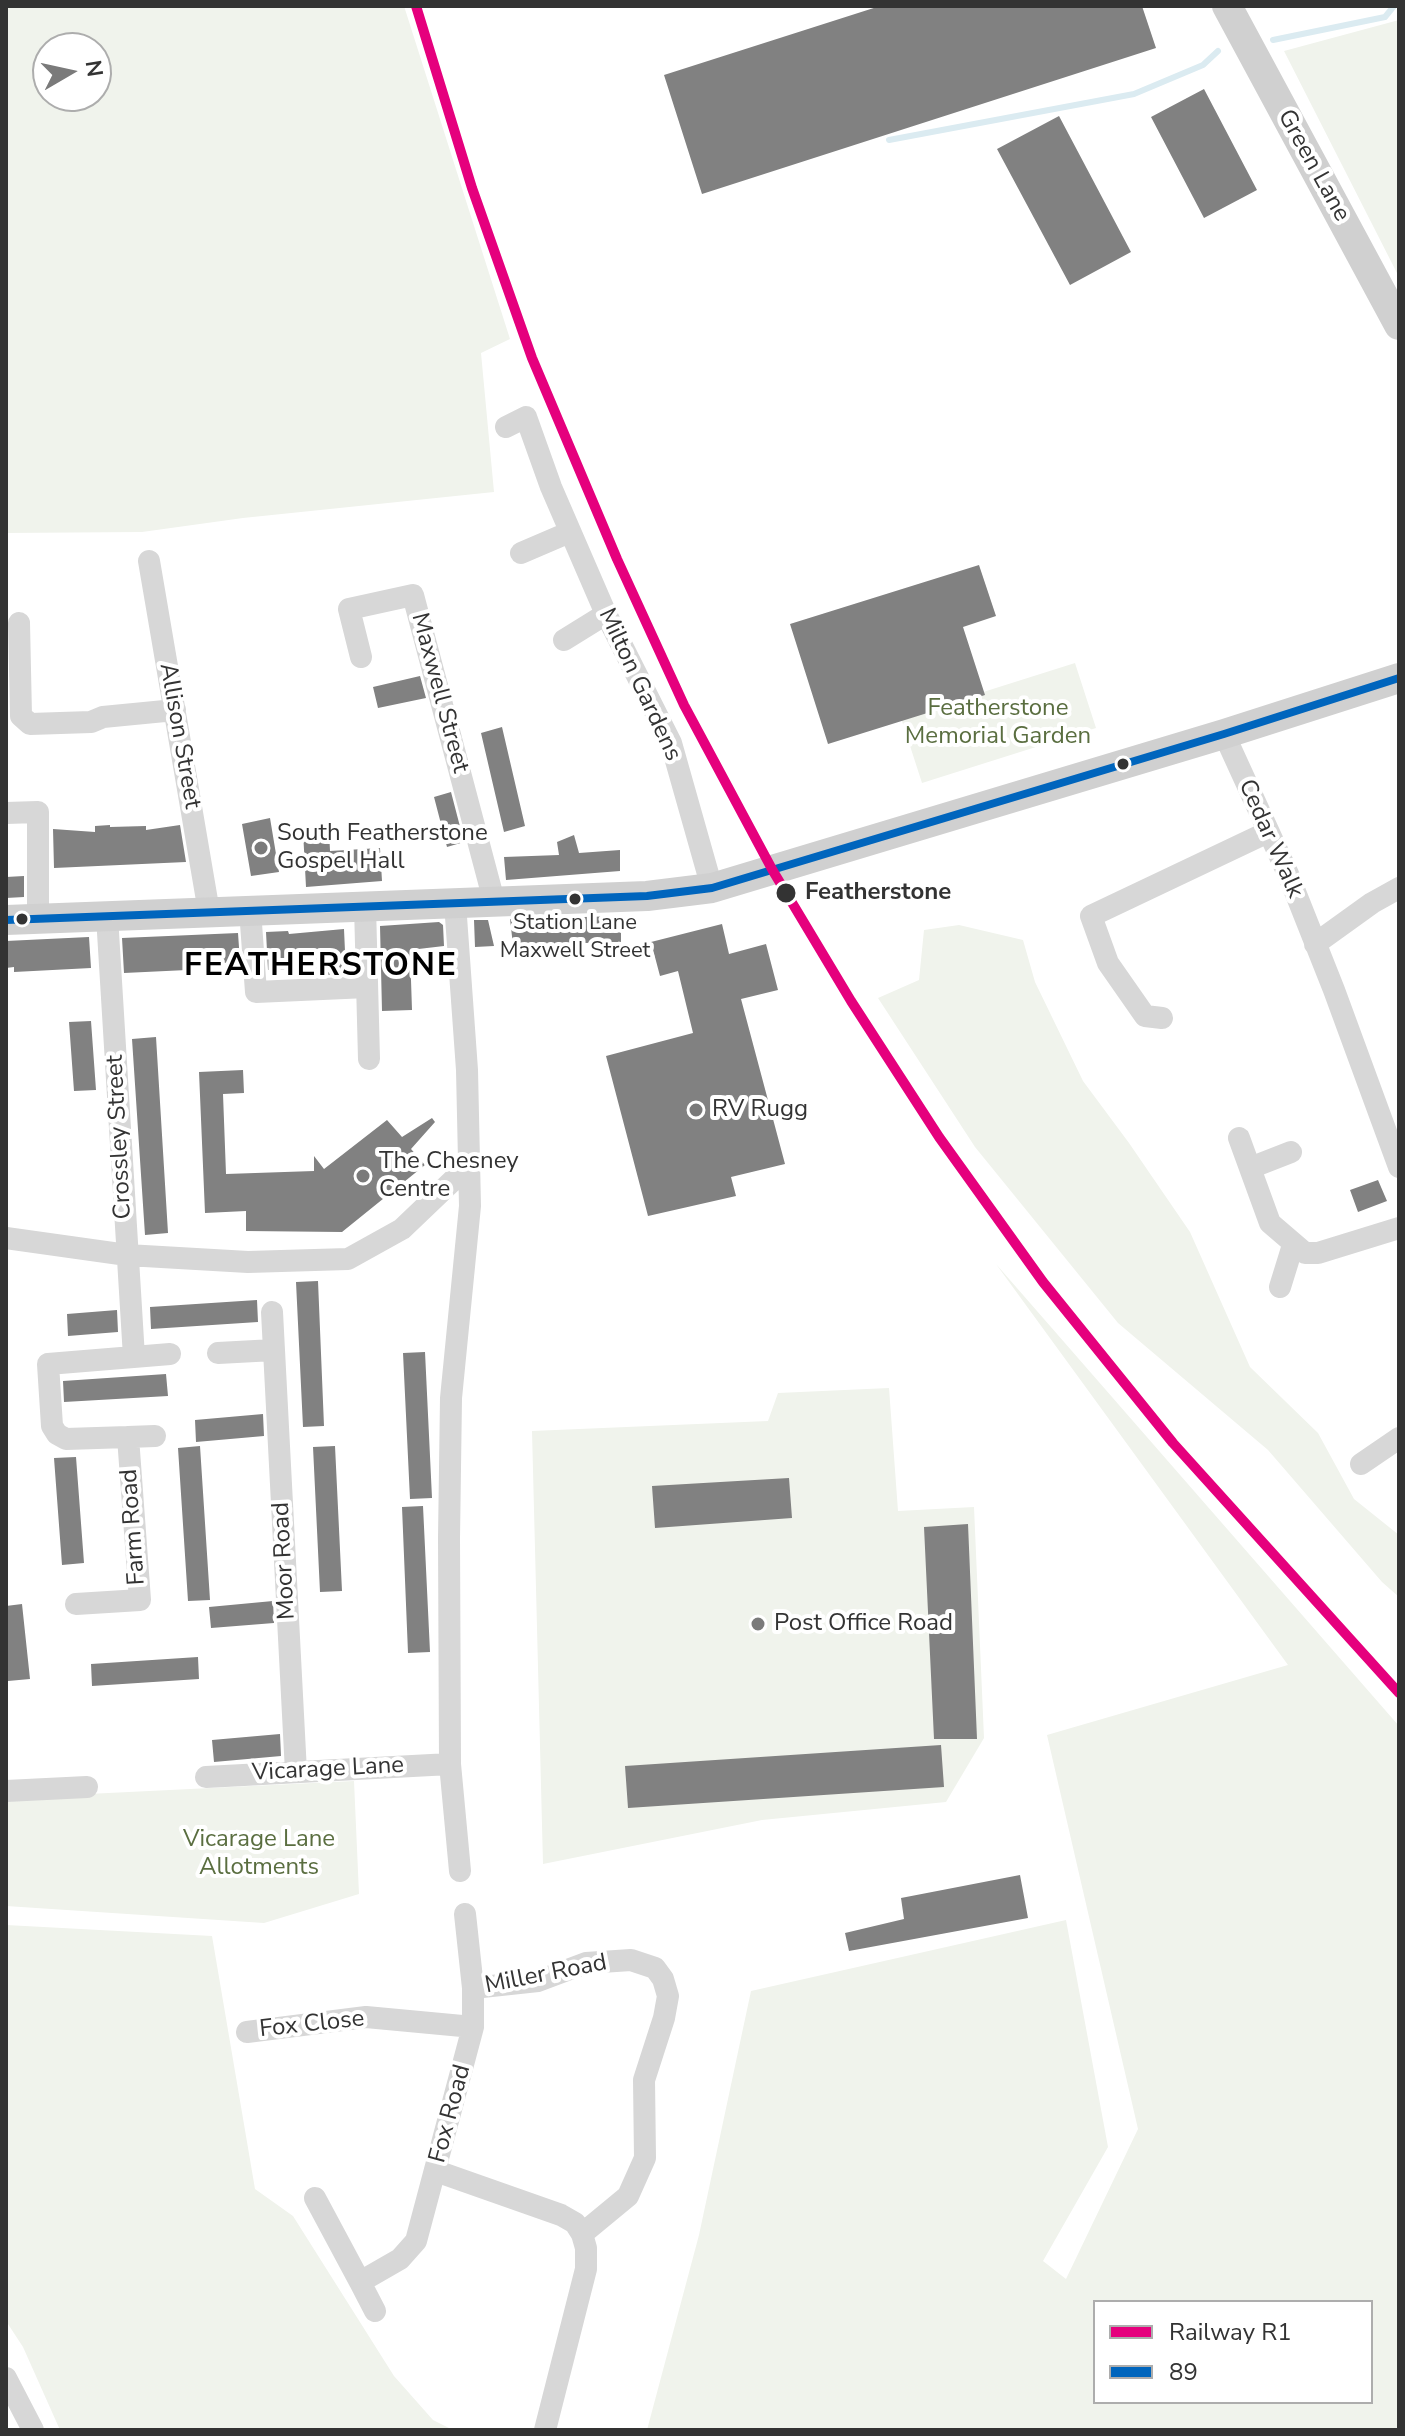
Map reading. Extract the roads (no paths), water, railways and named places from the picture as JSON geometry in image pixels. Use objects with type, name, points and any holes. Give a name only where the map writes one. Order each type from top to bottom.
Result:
[{"type":"main road","name":"Green Lane","points":[[1227,6],[1399,325]]},
{"type":"main road","points":[[6,920],[647,896],[712,888],[1399,678]]},
{"type":"street","name":"Milton Gardens","points":[[506,427],[526,417],[551,487],[606,614],[671,743],[712,888]]},
{"type":"street","points":[[521,553],[570,532]]},
{"type":"street","name":"Allison Street","points":[[149,561],[209,912]]},
{"type":"street","name":"Maxwell Street","points":[[361,657],[349,609],[413,595],[494,901]]},
{"type":"street","points":[[564,640],[606,614]]},
{"type":"street","points":[[19,623],[21,716],[30,724],[91,722],[103,717],[175,710]]},
{"type":"street","name":"Cedar Walk","points":[[1224,734],[1315,944],[1399,1167]]},
{"type":"street","points":[[6,813],[38,812],[38,919]]},
{"type":"street","points":[[1162,1018],[1145,1016],[1134,1001],[1108,963],[1091,916],[1268,832]]},
{"type":"street","points":[[1315,944],[1372,903],[1399,888]]},
{"type":"street","points":[[455,903],[467,1070],[470,1206],[451,1398],[450,1764],[460,1871]]},
{"type":"street","points":[[365,906],[369,1059]]},
{"type":"street","points":[[250,910],[256,992],[367,987]]},
{"type":"street","name":"Crossley Street","points":[[107,916],[134,1357]]},
{"type":"street","points":[[1379,1113],[1399,1102]]},
{"type":"street","points":[[1239,1138],[1270,1223],[1305,1253],[1318,1253],[1399,1228]]},
{"type":"street","points":[[1250,1168],[1291,1152]]},
{"type":"street","points":[[6,1238],[127,1255],[248,1262],[348,1259],[402,1229],[469,1165]]},
{"type":"street","points":[[1280,1287],[1293,1245]]},
{"type":"street","name":"Moor Road","points":[[272,1312],[296,1772]]},
{"type":"street","points":[[218,1353],[274,1350]]},
{"type":"street","name":"Farm Road","points":[[155,1436],[66,1439],[57,1434],[52,1426],[48,1364],[170,1354]]},
{"type":"street","name":"Farm Road","points":[[76,1604],[140,1600],[128,1437]]},
{"type":"street","points":[[1361,1464],[1399,1438]]},
{"type":"street","name":"Vicarage Lane","points":[[206,1777],[450,1764]]},
{"type":"street","points":[[6,1791],[87,1787]]},
{"type":"street","name":"Fox Road","points":[[360,2282],[400,2259],[416,2241],[436,2171],[473,2027],[473,1988],[465,1914]]},
{"type":"street","name":"Miller Road","points":[[473,1988],[538,1981],[586,1963],[631,1960],[655,1968],[663,1979],[668,1996],[664,2018],[644,2080],[645,2158],[628,2196],[582,2234]]},
{"type":"street","name":"Fox Close","points":[[247,2032],[366,2017],[473,2027]]},
{"type":"street","points":[[436,2171],[561,2215],[575,2223],[582,2234],[586,2269],[545,2430]]},
{"type":"street","points":[[315,2198],[375,2311]]},
{"type":"street","points":[[6,2378],[33,2430]]},
{"type":"waterway","points":[[1273,40],[1385,17],[1394,6]]},
{"type":"waterway","points":[[889,140],[1134,94],[1203,65],[1218,51]]},
{"type":"rail line","name":"R1","points":[[416,6],[472,188],[532,358],[617,559],[684,705],[773,871],[851,1001],[939,1137],[1043,1282],[1173,1443],[1399,1693]]},
{"type":"place","name":"South Featherstone Gospel Hall","points":[[261,848]]},
{"type":"place","name":"Featherstone","points":[[786,893]]},
{"type":"place","name":"Station Lane Maxwell Street","points":[[575,899]]},
{"type":"place","name":"RV Rugg","points":[[696,1110]]},
{"type":"place","name":"The Chesney Centre","points":[[363,1176]]},
{"type":"place","name":"Post Office Road","points":[[758,1624]]},
{"type":"district","name":"FEATHERSTONE","points":[[321,967]]},
{"type":"park label","name":"Featherstone Memorial Garden","points":[[998,723]]},
{"type":"park label","name":"Vicarage Lane Allotments","points":[[259,1854]]}]
